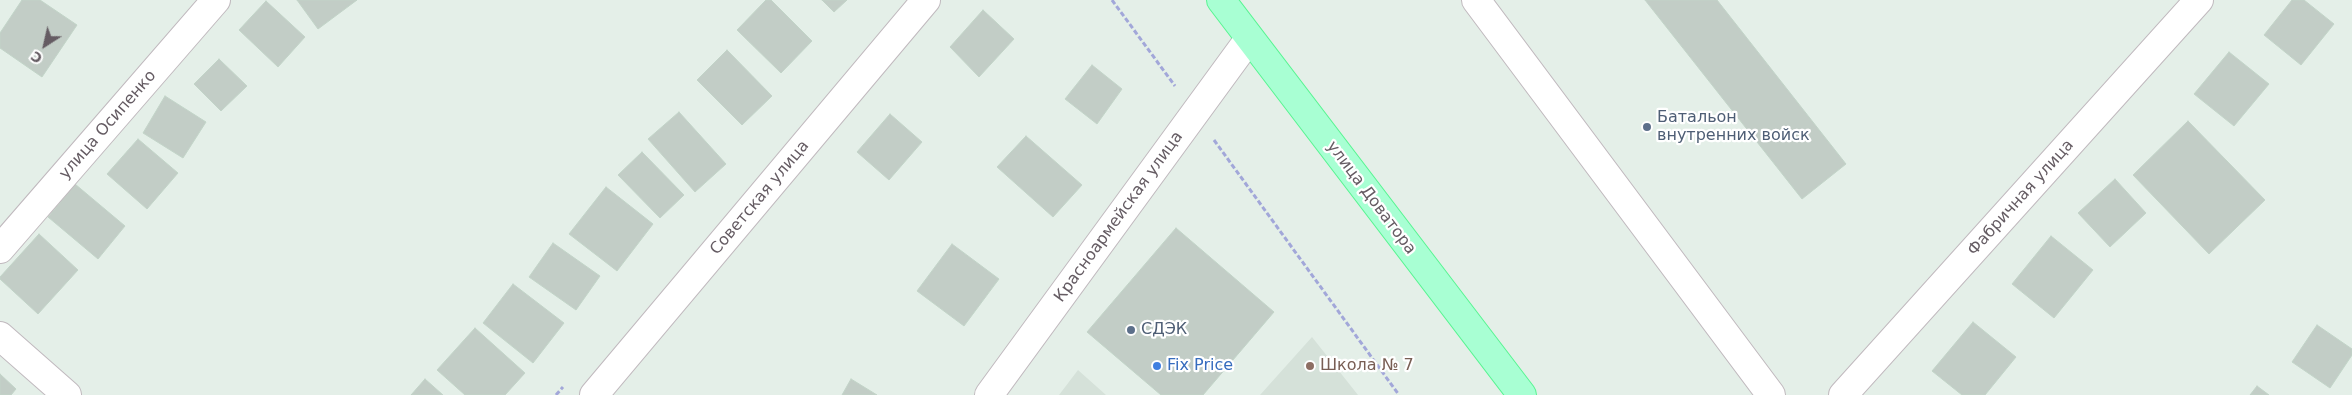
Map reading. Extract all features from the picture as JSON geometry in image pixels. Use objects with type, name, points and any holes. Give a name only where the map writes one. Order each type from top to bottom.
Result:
[{"type":"main road","name":"улица Доватора","points":[[1221,0],[1522,395]]},
{"type":"street","name":"улица Осипенко","points":[[0,249],[216,0]]},
{"type":"street","name":"Советская улица","points":[[594,395],[926,0]]},
{"type":"street","points":[[1476,0],[1771,395]]},
{"type":"street","name":"Фабричная улица","points":[[1843,395],[2199,0]]},
{"type":"street","name":"Красноармейская улица","points":[[989,395],[1249,39]]},
{"type":"street","points":[[0,336],[67,395]]},
{"type":"path","points":[[1112,0],[1399,395]]},
{"type":"shaded area","name":"Школа № 7","points":[[1312,337],[1358,395],[1260,395]]},
{"type":"shaded area","points":[[1078,370],[1106,395],[1059,395]]},
{"type":"building","points":[[22,0],[40,0],[77,25],[42,77],[0,48],[0,33]]},
{"type":"building","points":[[297,0],[357,0],[318,29]]},
{"type":"building","points":[[766,0],[771,0],[812,41],[781,73],[737,30]]},
{"type":"building","points":[[822,0],[847,0],[834,12]]},
{"type":"building","points":[[1645,0],[1717,0],[1846,164],[1802,199]]},
{"type":"building","points":[[2292,0],[2304,0],[2334,24],[2301,65],[2264,35]]},
{"type":"building","points":[[266,1],[305,37],[278,67],[239,30]]},
{"type":"building","points":[[983,10],[1014,39],[979,77],[950,47]]},
{"type":"building","points":[[727,50],[772,96],[742,125],[697,80]]},
{"type":"building","points":[[2229,52],[2269,84],[2234,126],[2194,94]]},
{"type":"building","points":[[219,59],[247,86],[221,111],[194,84]]},
{"type":"building","points":[[1092,65],[1122,89],[1097,124],[1065,99]]},
{"type":"building","points":[[165,96],[206,122],[183,158],[143,133]]},
{"type":"building","points":[[679,112],[726,164],[695,192],[648,139]]},
{"type":"building","points":[[890,114],[922,142],[889,180],[857,152]]},
{"type":"building","points":[[2188,121],[2265,200],[2209,254],[2133,175]]},
{"type":"building","points":[[1026,136],[1082,185],[1053,217],[997,167]]},
{"type":"building","points":[[138,139],[178,173],[147,209],[107,174]]},
{"type":"building","points":[[642,152],[684,195],[660,218],[618,175]]},
{"type":"building","points":[[2115,179],[2146,213],[2110,247],[2078,213]]},
{"type":"building","points":[[75,184],[125,226],[98,259],[48,217]]},
{"type":"building","points":[[606,187],[653,224],[617,271],[569,234]]},
{"type":"building","points":[[1176,228],[1274,312],[1203,395],[1161,395],[1087,332]]},
{"type":"building","points":[[39,234],[78,270],[38,314],[0,277]]},
{"type":"building","points":[[2051,236],[2093,270],[2054,318],[2012,284]]},
{"type":"building","points":[[553,243],[600,276],[576,310],[529,277]]},
{"type":"building","points":[[952,244],[999,279],[964,326],[917,291]]},
{"type":"building","points":[[513,284],[564,323],[533,363],[483,323]]},
{"type":"building","points":[[1973,322],[2016,357],[1985,395],[1962,395],[1932,371]]},
{"type":"building","points":[[2317,325],[2352,349],[2352,355],[2330,388],[2292,362]]},
{"type":"building","points":[[475,328],[525,373],[505,395],[465,395],[437,370]]},
{"type":"building","points":[[0,374],[16,389],[11,395],[0,395]]},
{"type":"building","points":[[425,379],[443,395],[411,395]]},
{"type":"building","points":[[851,379],[877,395],[842,395]]},
{"type":"building","points":[[2257,386],[2269,395],[2250,395]]},
{"type":"place","name":"Батальон внутренних войск","points":[[1647,127]]},
{"type":"place","name":"СДЭК","points":[[1131,330]]},
{"type":"place","name":"Fix Price","points":[[1157,366]]},
{"type":"place","name":"Школа № 7","points":[[1310,366]]}]
